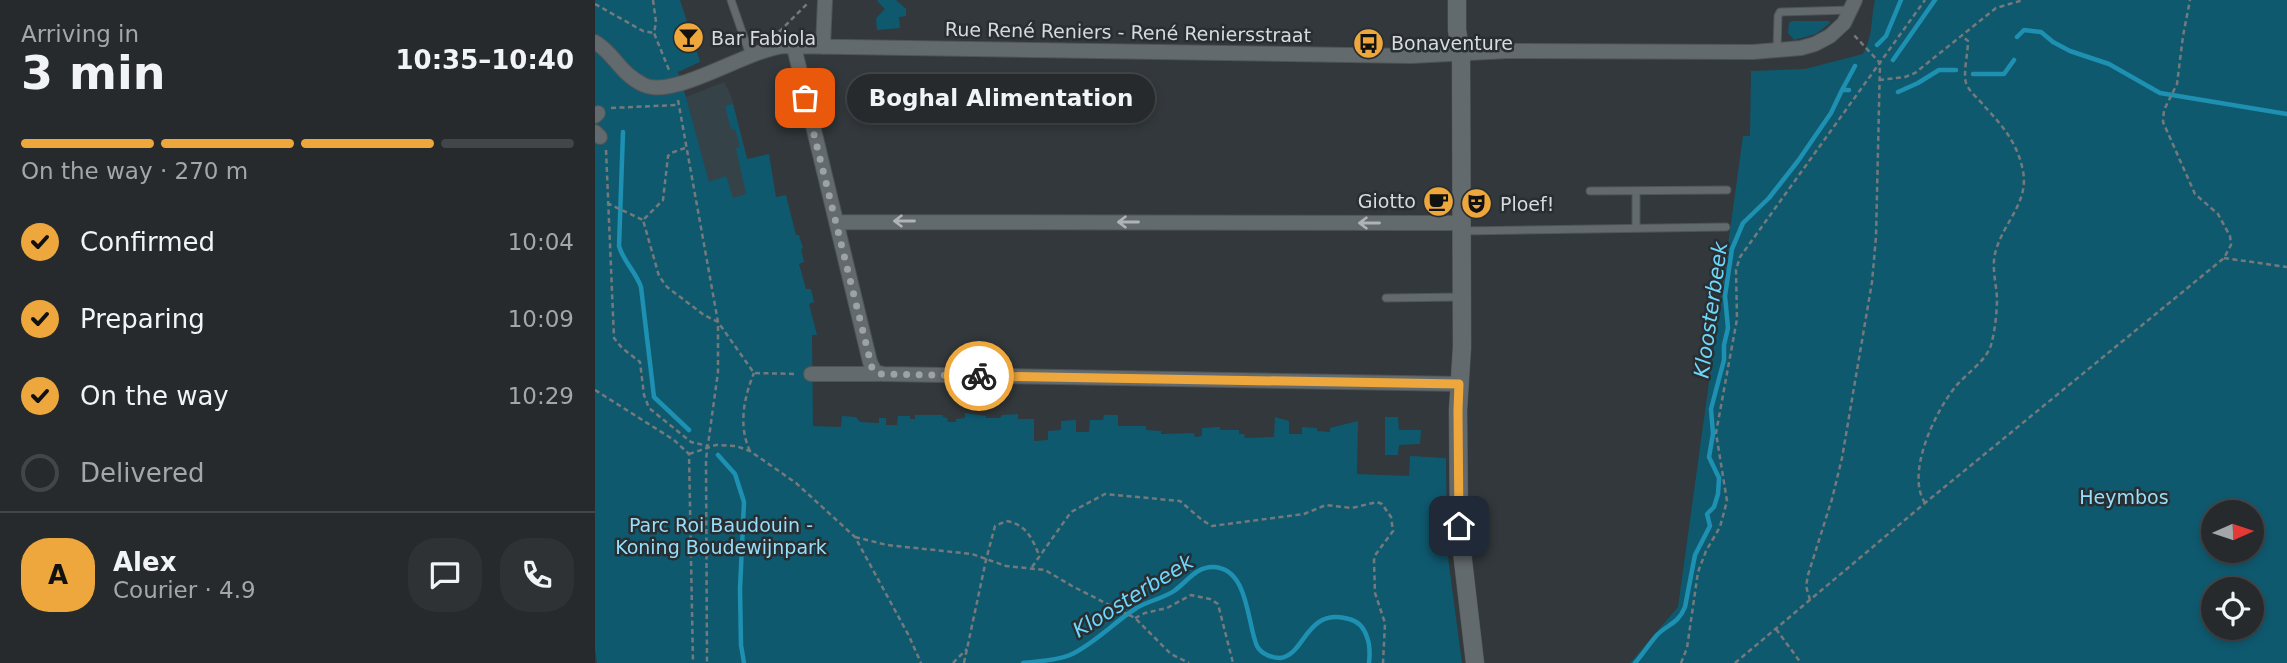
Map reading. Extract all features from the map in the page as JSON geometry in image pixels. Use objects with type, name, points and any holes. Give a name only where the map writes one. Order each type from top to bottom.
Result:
[{"type":"street","points":[[823,47],[825,0]]},
{"type":"street","points":[[1457,0],[1457,30],[1461,55],[1459,526],[1475,663]]},
{"type":"street","name":"Rue René Reniers - René Reniersstraat","points":[[671,86],[774,47],[1395,56],[1507,51],[1777,50],[1801,48],[1830,36],[1850,11]]},
{"type":"street","points":[[595,42],[633,79],[648,87],[671,86]]},
{"type":"street","points":[[794,47],[870,362],[879,374]]},
{"type":"street","points":[[836,222],[1461,227]]},
{"type":"street","points":[[811,374],[1459,384]]},
{"type":"lane","points":[[731,0],[750,55]]},
{"type":"lane","points":[[1777,50],[1780,12],[1850,11]]},
{"type":"lane","points":[[1590,191],[1727,190]]},
{"type":"lane","points":[[1636,191],[1636,229]]},
{"type":"lane","points":[[1461,227],[1726,227]]},
{"type":"lane","points":[[1385,298],[1461,298]]},
{"type":"path","points":[[653,0],[656,22],[654,33],[679,105],[718,322],[718,372],[706,459],[707,663]]},
{"type":"path","points":[[772,36],[812,0]]},
{"type":"path","points":[[1681,663],[1686,648],[1698,572],[1720,527],[1727,501],[1716,433],[1737,319],[1737,264],[1925,0]]},
{"type":"path","points":[[1879,80],[1915,73],[1996,8],[2023,0]]},
{"type":"path","points":[[1735,663],[2224,258],[2231,245],[2231,236],[2218,214],[2195,194],[2189,184],[2163,122],[2164,110],[2177,84],[2190,0]]},
{"type":"path","points":[[596,5],[643,31],[654,33]]},
{"type":"path","points":[[1810,600],[1806,586],[1808,575],[1842,458],[1872,282],[1877,224],[1880,63],[1850,11]]},
{"type":"path","points":[[1925,503],[1920,497],[1918,486],[1927,437],[1954,389],[1984,358],[1991,345],[1997,308],[1994,263],[1996,250],[2023,195],[2024,183],[2013,139],[1967,86],[1965,70],[1969,54],[1968,41],[1962,36]]},
{"type":"path","points":[[599,112],[679,105]]},
{"type":"path","points":[[600,137],[609,203],[614,338],[640,362],[644,395],[649,408],[691,442],[708,446]]},
{"type":"path","points":[[643,220],[663,200],[668,156],[687,148]]},
{"type":"path","points":[[609,203],[643,220],[659,276],[667,287],[704,315],[718,322],[754,373]]},
{"type":"path","points":[[2224,258],[2287,267]]},
{"type":"path","points":[[754,373],[811,374]]},
{"type":"path","points":[[750,451],[743,416],[746,395],[754,373]]},
{"type":"path","points":[[595,390],[674,440],[689,454],[693,663]]},
{"type":"path","points":[[689,454],[708,446],[724,444],[750,451],[796,483],[855,537],[921,663]]},
{"type":"path","points":[[1033,567],[1071,512],[1105,494],[1180,501],[1212,526],[1304,514],[1326,505],[1352,508],[1377,502],[1387,511],[1393,525],[1391,537],[1374,560],[1375,593],[1385,623],[1383,663]]},
{"type":"path","points":[[964,663],[995,526],[1006,521],[1018,524],[1027,531],[1039,556]]},
{"type":"path","points":[[855,537],[887,545],[972,554],[1006,566],[1045,569],[1135,618],[1171,654],[1189,663]]},
{"type":"path","points":[[1135,618],[1167,608],[1191,595],[1210,599],[1218,604],[1233,663]]},
{"type":"path","points":[[1776,629],[1801,663]]},
{"type":"path","points":[[953,663],[967,649]]},
{"type":"shaded area","points":[[724,82],[731,96],[776,269],[735,280],[686,97]]},
{"type":"green space","name":"Parc Roi Baudouin - Koning Boudewijnpark","points":[[595,0],[680,0],[700,62],[678,72],[709,182],[726,176],[733,198],[746,194],[736,148],[740,147],[735,129],[731,129],[725,106],[733,104],[747,159],[769,154],[776,197],[786,195],[796,235],[799,235],[803,248],[804,262],[799,264],[806,289],[811,289],[814,302],[809,304],[817,335],[812,335],[813,426],[841,427],[842,416],[856,417],[860,422],[879,423],[879,418],[886,418],[886,425],[897,425],[898,416],[915,419],[915,415],[943,415],[948,422],[956,422],[956,419],[965,418],[965,413],[986,418],[1018,414],[1018,419],[1034,419],[1034,441],[1048,440],[1048,431],[1061,430],[1061,421],[1076,420],[1076,432],[1089,432],[1090,420],[1103,420],[1104,415],[1118,415],[1118,426],[1146,426],[1146,430],[1161,431],[1161,434],[1194,433],[1195,437],[1202,436],[1202,428],[1220,427],[1220,430],[1239,430],[1239,434],[1244,434],[1245,438],[1274,437],[1275,417],[1289,421],[1289,434],[1302,434],[1302,427],[1330,432],[1330,428],[1358,421],[1357,474],[1409,476],[1410,456],[1446,458],[1447,550],[1462,663],[597,663]]},
{"type":"green space","points":[[878,0],[896,0],[906,9],[906,16],[899,17],[900,28],[877,30],[876,18],[885,9]]},
{"type":"green space","name":"Heymbos","points":[[1875,0],[2287,0],[2287,663],[1630,663],[1678,607],[1743,136],[1750,136],[1751,71],[1805,69],[1863,54],[1870,33]]},
{"type":"green space","points":[[1789,23],[1830,23],[1816,34],[1794,40],[1788,33]]},
{"type":"green space","points":[[1385,417],[1398,417],[1399,430],[1421,430],[1420,444],[1399,445],[1398,455],[1385,455]]},
{"type":"waterway","name":"Kloosterbeek","points":[[1877,45],[1886,36],[1901,0]]},
{"type":"waterway","name":"Kloosterbeek","points":[[1893,60],[1935,0]]},
{"type":"waterway","name":"Kloosterbeek","points":[[2017,37],[2024,30],[2041,32],[2070,51],[2109,64],[2160,93],[2287,114]]},
{"type":"waterway","name":"Kloosterbeek","points":[[1973,74],[2004,74],[2014,60]]},
{"type":"waterway","name":"Kloosterbeek","points":[[1842,90],[1855,66]]},
{"type":"waterway","name":"Kloosterbeek","points":[[1898,92],[1939,70],[1956,70]]},
{"type":"waterway","name":"Kloosterbeek","points":[[1635,663],[1657,635],[1676,620],[1685,607],[1695,555],[1710,526],[1707,514],[1714,507],[1718,494],[1719,478],[1709,457],[1713,434],[1711,409],[1724,360],[1728,328],[1725,296],[1732,249],[1743,223],[1769,198],[1798,161],[1831,113],[1842,90],[1849,90]]},
{"type":"waterway","points":[[623,132],[619,246],[641,287],[654,397],[689,430]]},
{"type":"waterway","points":[[718,455],[735,474],[744,502],[740,589],[744,663]]},
{"type":"waterway","name":"Kloosterbeek","points":[[1023,663],[1070,655],[1135,609],[1174,591],[1197,572],[1208,567],[1225,570],[1234,577],[1245,599],[1257,646],[1264,653],[1277,658],[1289,655],[1315,625],[1334,617],[1352,620],[1362,628],[1369,643],[1369,663]]},
{"type":"way so far","points":[[805,98],[872,368],[879,374],[979,376]]},
{"type":"place","name":"Bar Fabiola","points":[[688,38]]},
{"type":"place","name":"Bonaventure","points":[[1368,43]]},
{"type":"place","name":"Boghal Alimentation","points":[[805,98]]},
{"type":"place","name":"Giotto","points":[[1439,201]]},
{"type":"place","name":"Ploef!","points":[[1477,204]]},
{"type":"route","points":[[979,376],[1459,384],[1459,526]]}]
